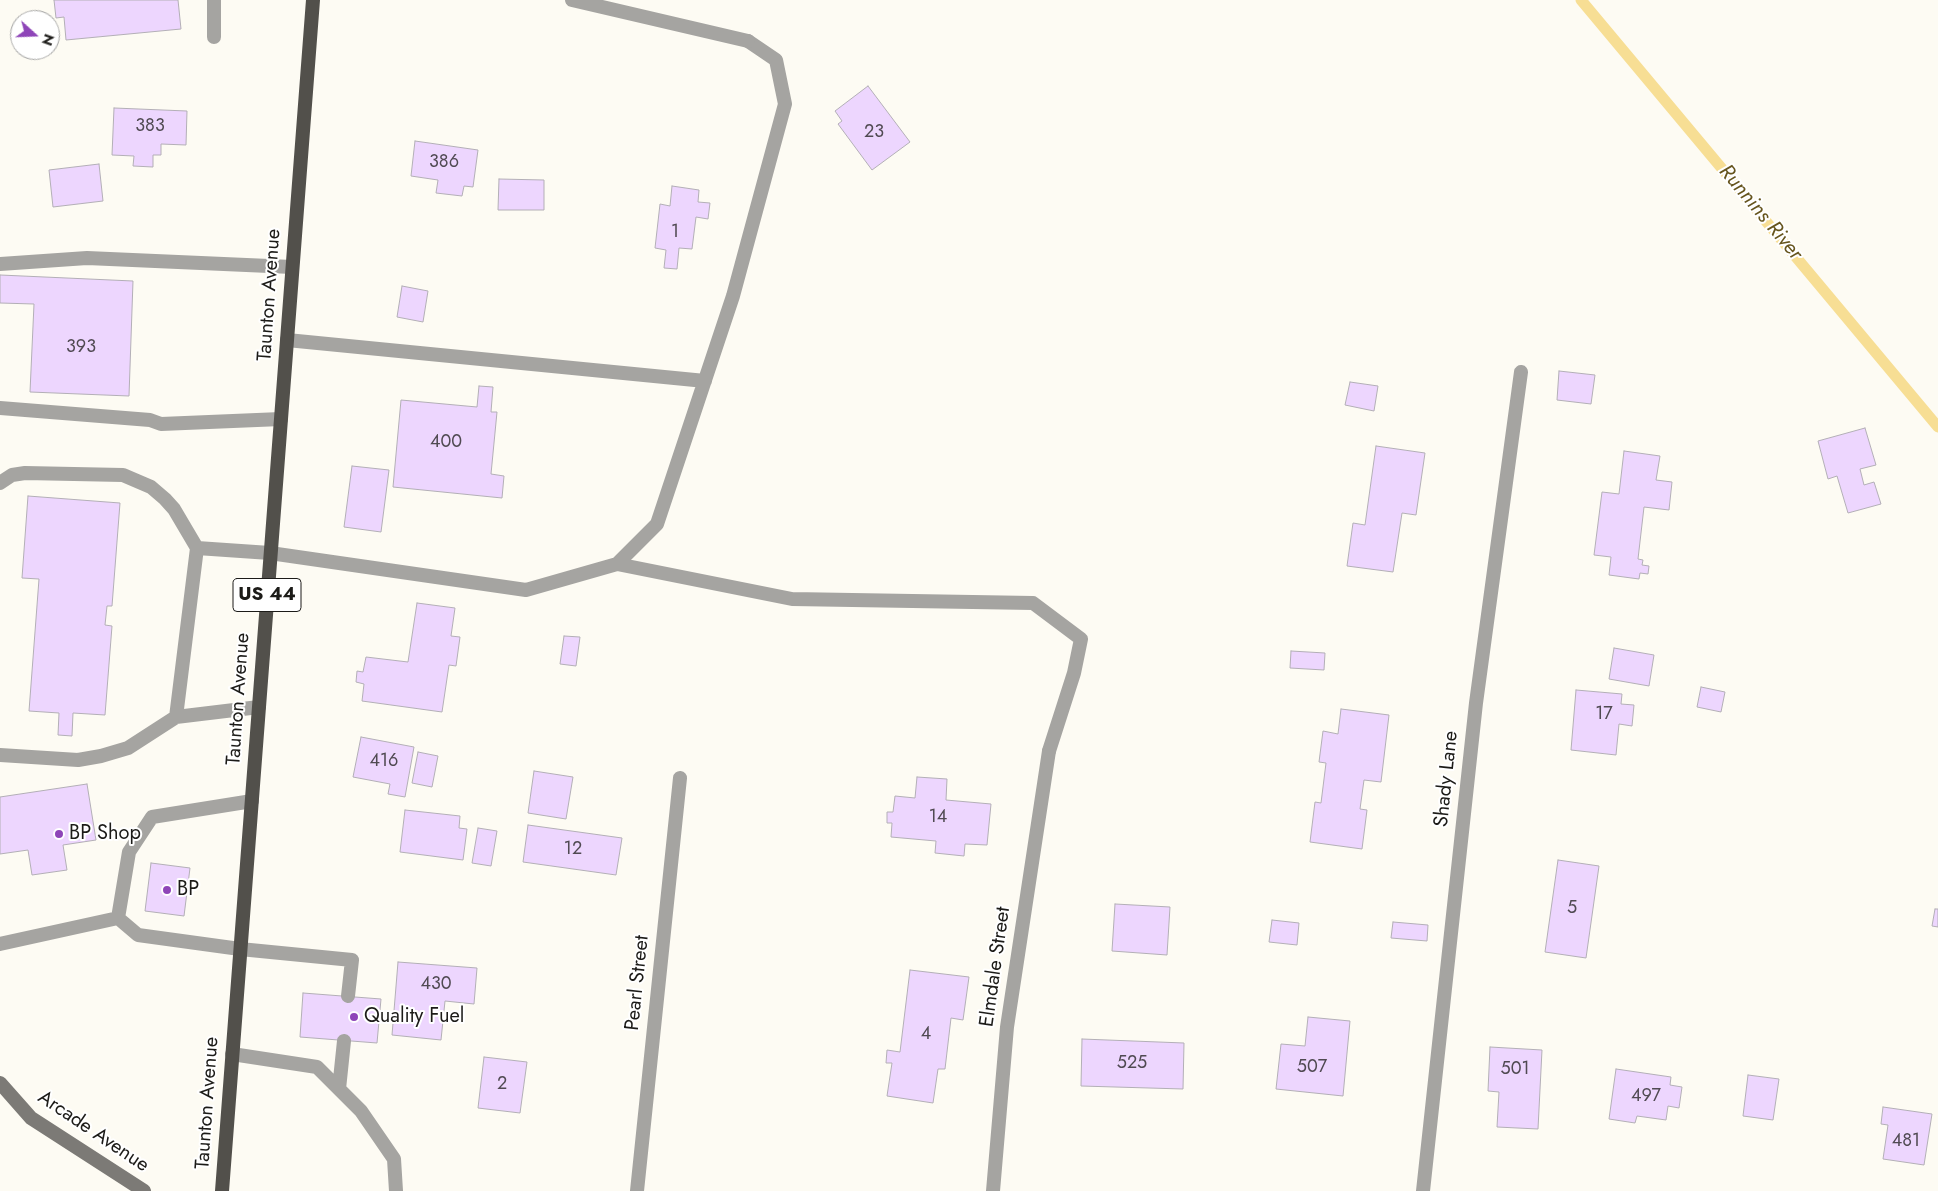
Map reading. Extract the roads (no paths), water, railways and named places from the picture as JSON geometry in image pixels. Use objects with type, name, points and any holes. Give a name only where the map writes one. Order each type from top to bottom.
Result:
[{"type":"highway","name":"Taunton Avenue","points":[[222,1191],[313,0]]},
{"type":"main road","name":"Arcade Avenue","points":[[0,1083],[31,1118],[144,1191]]},
{"type":"street","points":[[214,0],[214,37]]},
{"type":"street","points":[[197,548],[270,553],[526,590],[617,564],[656,524],[733,296],[784,104],[776,60],[748,41],[572,0]]},
{"type":"street","points":[[0,264],[87,258],[292,267]]},
{"type":"street","points":[[287,340],[705,381]]},
{"type":"street","name":"Shady Lane","points":[[1422,1191],[1476,704],[1520,372]]},
{"type":"street","points":[[0,408],[150,420],[161,424],[281,419]]},
{"type":"street","points":[[0,483],[12,475],[25,474],[123,475],[151,488],[174,509],[197,548],[176,717]]},
{"type":"street","name":"Elmdale Street","points":[[617,564],[792,599],[1033,603],[1081,639],[1074,673],[1049,750],[1007,1027],[993,1191]]},
{"type":"street","points":[[0,755],[78,760],[101,756],[128,748],[176,717],[259,707]]},
{"type":"street","name":"Pearl Street","points":[[636,1191],[680,778]]},
{"type":"street","points":[[118,918],[129,852],[152,818],[252,801]]},
{"type":"street","points":[[0,944],[118,918]]},
{"type":"street","points":[[118,918],[138,935],[240,949],[352,960],[348,996]]},
{"type":"street","points":[[340,1089],[344,1040]]},
{"type":"street","points":[[232,1054],[317,1067],[361,1111],[394,1158],[396,1191]]},
{"type":"waterway","name":"Runnins River","points":[[1581,0],[1938,427]]},
{"type":"place","name":"BP Shop","points":[[59,834]]},
{"type":"place","name":"BP","points":[[167,890]]},
{"type":"place","name":"Quality Fuel","points":[[354,1017]]}]
